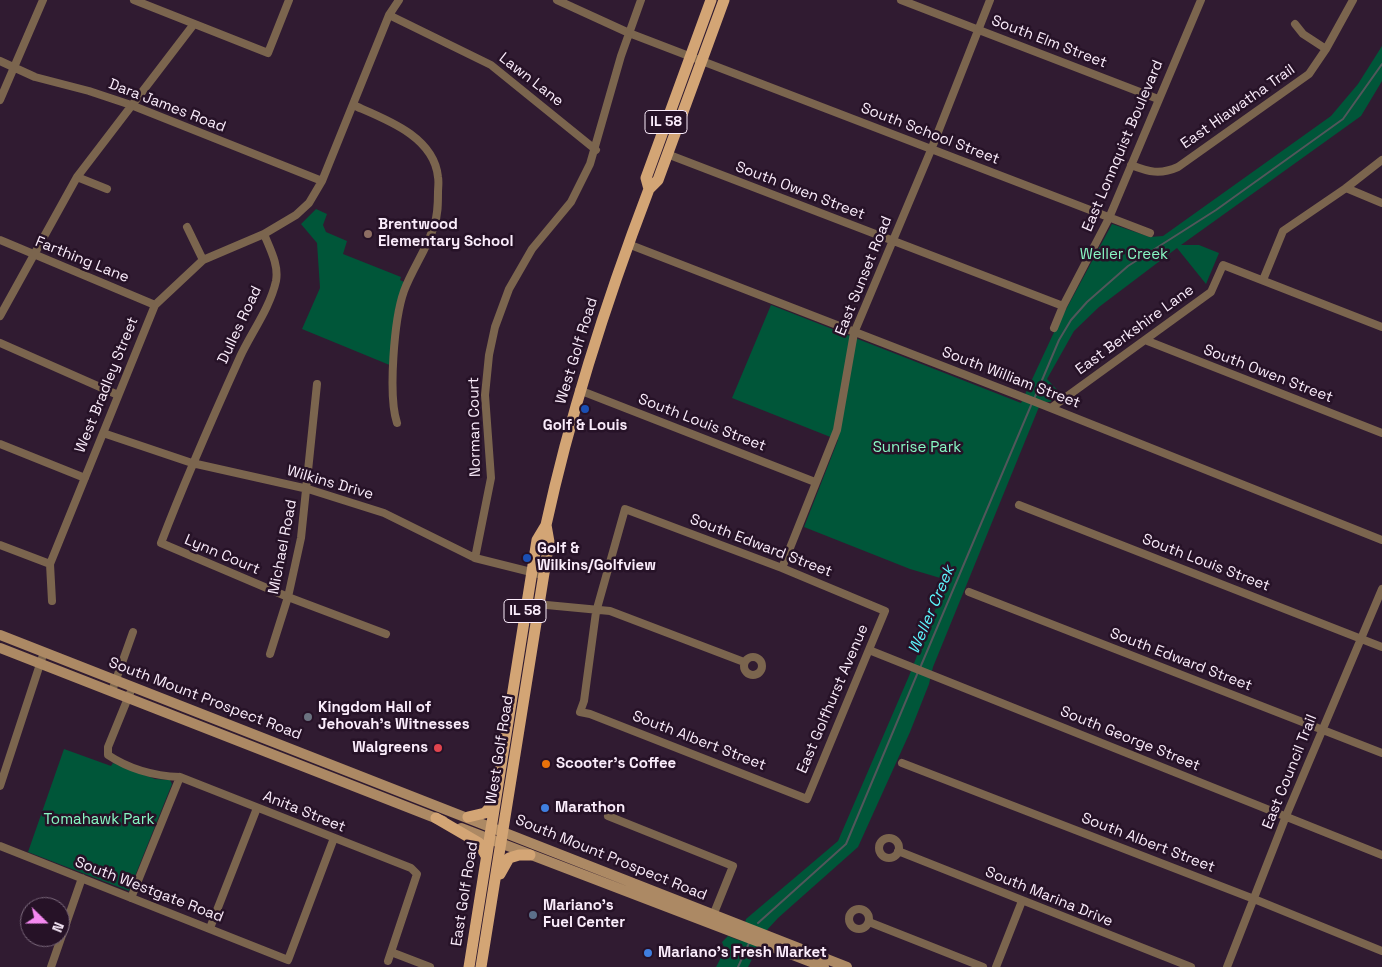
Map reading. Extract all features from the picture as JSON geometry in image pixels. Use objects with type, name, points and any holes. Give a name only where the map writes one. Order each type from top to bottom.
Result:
[{"type":"main road","name":"West Golf Road","points":[[491,826],[537,574],[549,542],[546,526],[579,390],[628,244],[649,189],[658,180],[668,154],[711,0]]},
{"type":"main road","name":"West Golf Road","points":[[649,189],[646,178],[696,57],[724,0]]},
{"type":"main road","name":"West Golf Road","points":[[502,831],[532,603]]},
{"type":"main road","name":"South Mount Prospect Road","points":[[0,635],[491,826],[712,919],[767,940],[818,963],[847,967]]},
{"type":"main road","name":"South Mount Prospect Road","points":[[0,648],[500,844],[712,919]]},
{"type":"main road","points":[[468,817],[485,813],[495,802]]},
{"type":"main road","points":[[436,818],[480,843],[486,856]]},
{"type":"main road","name":"East Golf Road","points":[[469,967],[491,826]]},
{"type":"main road","name":"East Golf Road","points":[[481,967],[502,831]]},
{"type":"main road","points":[[493,894],[505,862],[513,856],[530,855]]},
{"type":"street","points":[[0,100],[43,0]]},
{"type":"street","points":[[134,0],[268,53],[289,0]]},
{"type":"street","points":[[264,234],[296,215],[310,203],[322,181],[390,15],[399,0]]},
{"type":"street","name":"South School Street","points":[[557,0],[629,32],[931,150],[1150,232]]},
{"type":"street","name":"Norman Court","points":[[474,558],[491,478],[485,395],[489,355],[495,327],[509,289],[532,249],[571,202],[596,150],[629,32],[641,0]]},
{"type":"street","name":"South Elm Street","points":[[901,0],[1158,98]]},
{"type":"street","name":"East Sunset Road","points":[[782,568],[837,430],[854,333],[931,150],[990,0]]},
{"type":"street","name":"East Lonnquist Boulevard","points":[[1054,328],[1063,306],[1109,218],[1158,98],[1202,0]]},
{"type":"street","name":"East Hiawatha Trail","points":[[1131,165],[1154,173],[1166,172],[1178,167],[1309,74],[1326,49],[1353,0]]},
{"type":"street","name":"Lawn Lane","points":[[390,15],[491,65],[596,150]]},
{"type":"street","points":[[0,316],[77,177],[194,24]]},
{"type":"street","points":[[1295,24],[1303,34],[1326,49]]},
{"type":"street","name":"Dara James Road","points":[[0,61],[35,77],[89,91],[131,105],[322,181]]},
{"type":"street","points":[[353,105],[387,119],[420,142],[432,160],[438,176],[438,207],[434,227],[403,292],[394,344],[393,411],[397,423]]},
{"type":"street","name":"South Owen Street","points":[[668,154],[1063,306]]},
{"type":"street","points":[[1382,160],[1346,188],[1283,231],[1262,280],[1382,327]]},
{"type":"street","points":[[77,177],[108,190]]},
{"type":"street","points":[[1346,188],[1382,203]]},
{"type":"street","points":[[187,227],[203,260]]},
{"type":"street","name":"West Bradley Street","points":[[52,601],[50,564],[155,305],[203,260],[264,234]]},
{"type":"street","name":"Dulles Road","points":[[160,544],[192,463],[250,335],[270,298],[276,280],[274,257],[264,234]]},
{"type":"street","name":"Farthing Lane","points":[[0,240],[34,256],[155,305]]},
{"type":"street","name":"South William Street","points":[[628,244],[1051,408],[1382,540]]},
{"type":"street","name":"East Berkshire Lane","points":[[1051,408],[1211,292],[1223,264],[1262,280]]},
{"type":"street","name":"South Owen Street","points":[[1145,340],[1382,434]]},
{"type":"street","points":[[0,343],[118,395]]},
{"type":"street","name":"Michael Road","points":[[270,654],[288,597],[301,538],[308,489],[317,384]]},
{"type":"street","name":"South Louis Street","points":[[579,390],[815,482]]},
{"type":"street","name":"Wilkins Drive","points":[[103,433],[192,463],[308,489],[384,514],[474,558],[537,574]]},
{"type":"street","points":[[0,444],[85,478]]},
{"type":"street","name":"South Louis Street","points":[[1019,505],[1382,647]]},
{"type":"street","name":"South Edward Street","points":[[596,612],[625,509],[782,568],[885,611]]},
{"type":"street","name":"Lynn Court","points":[[160,544],[288,597],[386,634]]},
{"type":"street","points":[[0,545],[50,564]]},
{"type":"street","name":"East Council Trail","points":[[1227,967],[1286,816],[1382,589]]},
{"type":"street","name":"South Edward Street","points":[[969,592],[1382,753]]},
{"type":"street","points":[[532,603],[596,612],[610,611],[744,662]]},
{"type":"street","name":"East Golfhurst Avenue","points":[[807,799],[885,611]]},
{"type":"street","name":"South Albert Street","points":[[596,612],[584,701],[580,712],[590,714],[807,799]]},
{"type":"street","points":[[112,691],[133,632]]},
{"type":"street","name":"South George Street","points":[[869,650],[1382,854]]},
{"type":"street","points":[[0,786],[44,652]]},
{"type":"street","points":[[128,698],[133,687]]},
{"type":"street","name":"Anita Street","points":[[128,698],[108,747],[108,755],[159,776],[180,777],[411,868],[417,874],[391,952]]},
{"type":"street","name":"South Albert Street","points":[[902,764],[1254,898],[1382,952]]},
{"type":"street","points":[[131,898],[180,777]]},
{"type":"street","points":[[210,928],[257,808]]},
{"type":"street","points":[[608,816],[733,866],[712,919]]},
{"type":"street","name":"South Westgate Road","points":[[0,846],[288,960],[334,838]]},
{"type":"street","name":"South Marina Drive","points":[[898,851],[1191,967]]},
{"type":"street","points":[[51,967],[82,878]]},
{"type":"street","points":[[996,967],[1022,901]]},
{"type":"street","points":[[869,922],[982,967]]},
{"type":"street","points":[[388,961],[391,952],[430,967]]},
{"type":"green space","name":"Sunrise Park","points":[[1382,46],[1382,81],[1361,116],[1181,245],[1199,245],[1219,253],[1206,284],[1177,248],[1099,307],[1074,331],[1047,379],[1061,394],[1050,402],[1041,402],[933,667],[929,684],[910,732],[858,847],[767,930],[748,967],[716,967],[725,950],[722,942],[728,936],[741,941],[746,919],[838,841],[909,676],[947,580],[910,569],[804,527],[838,440],[732,398],[771,305],[1021,403],[1056,328],[1112,224],[1150,237],[1163,236],[1331,116],[1358,84]]},
{"type":"green space","points":[[316,209],[327,214],[323,225],[326,232],[347,241],[343,254],[401,277],[400,280],[404,282],[392,366],[302,329],[320,288],[317,243],[301,224]]},
{"type":"green space","name":"Tomahawk Park","points":[[64,749],[111,766],[113,763],[155,779],[170,780],[172,784],[129,891],[28,852]]},
{"type":"waterway","name":"Weller Creek","points":[[1034,399],[1059,340],[1071,320],[1087,302],[1128,266],[1216,210],[1343,119],[1382,64]]},
{"type":"waterway","name":"Weller Creek","points":[[920,668],[1032,403]]},
{"type":"waterway","name":"Weller Creek","points":[[758,923],[846,844],[918,672]]},
{"type":"waterway","name":"Weller Creek","points":[[738,967],[749,943]]},
{"type":"place","name":"Brentwood Elementary School","points":[[368,234]]},
{"type":"place","name":"Golf & Louis","points":[[585,409]]},
{"type":"place","name":"Golf & Wilkins/Golfview","points":[[527,558]]},
{"type":"place","name":"Kingdom Hall of Jehovah's Witnesses","points":[[308,717]]},
{"type":"place","name":"Walgreens","points":[[438,748]]},
{"type":"place","name":"Scooter's Coffee","points":[[546,764]]},
{"type":"place","name":"Marathon","points":[[545,808]]},
{"type":"place","name":"Mariano's Fuel Center","points":[[533,915]]},
{"type":"place","name":"Mariano's Fresh Market","points":[[648,953]]}]
